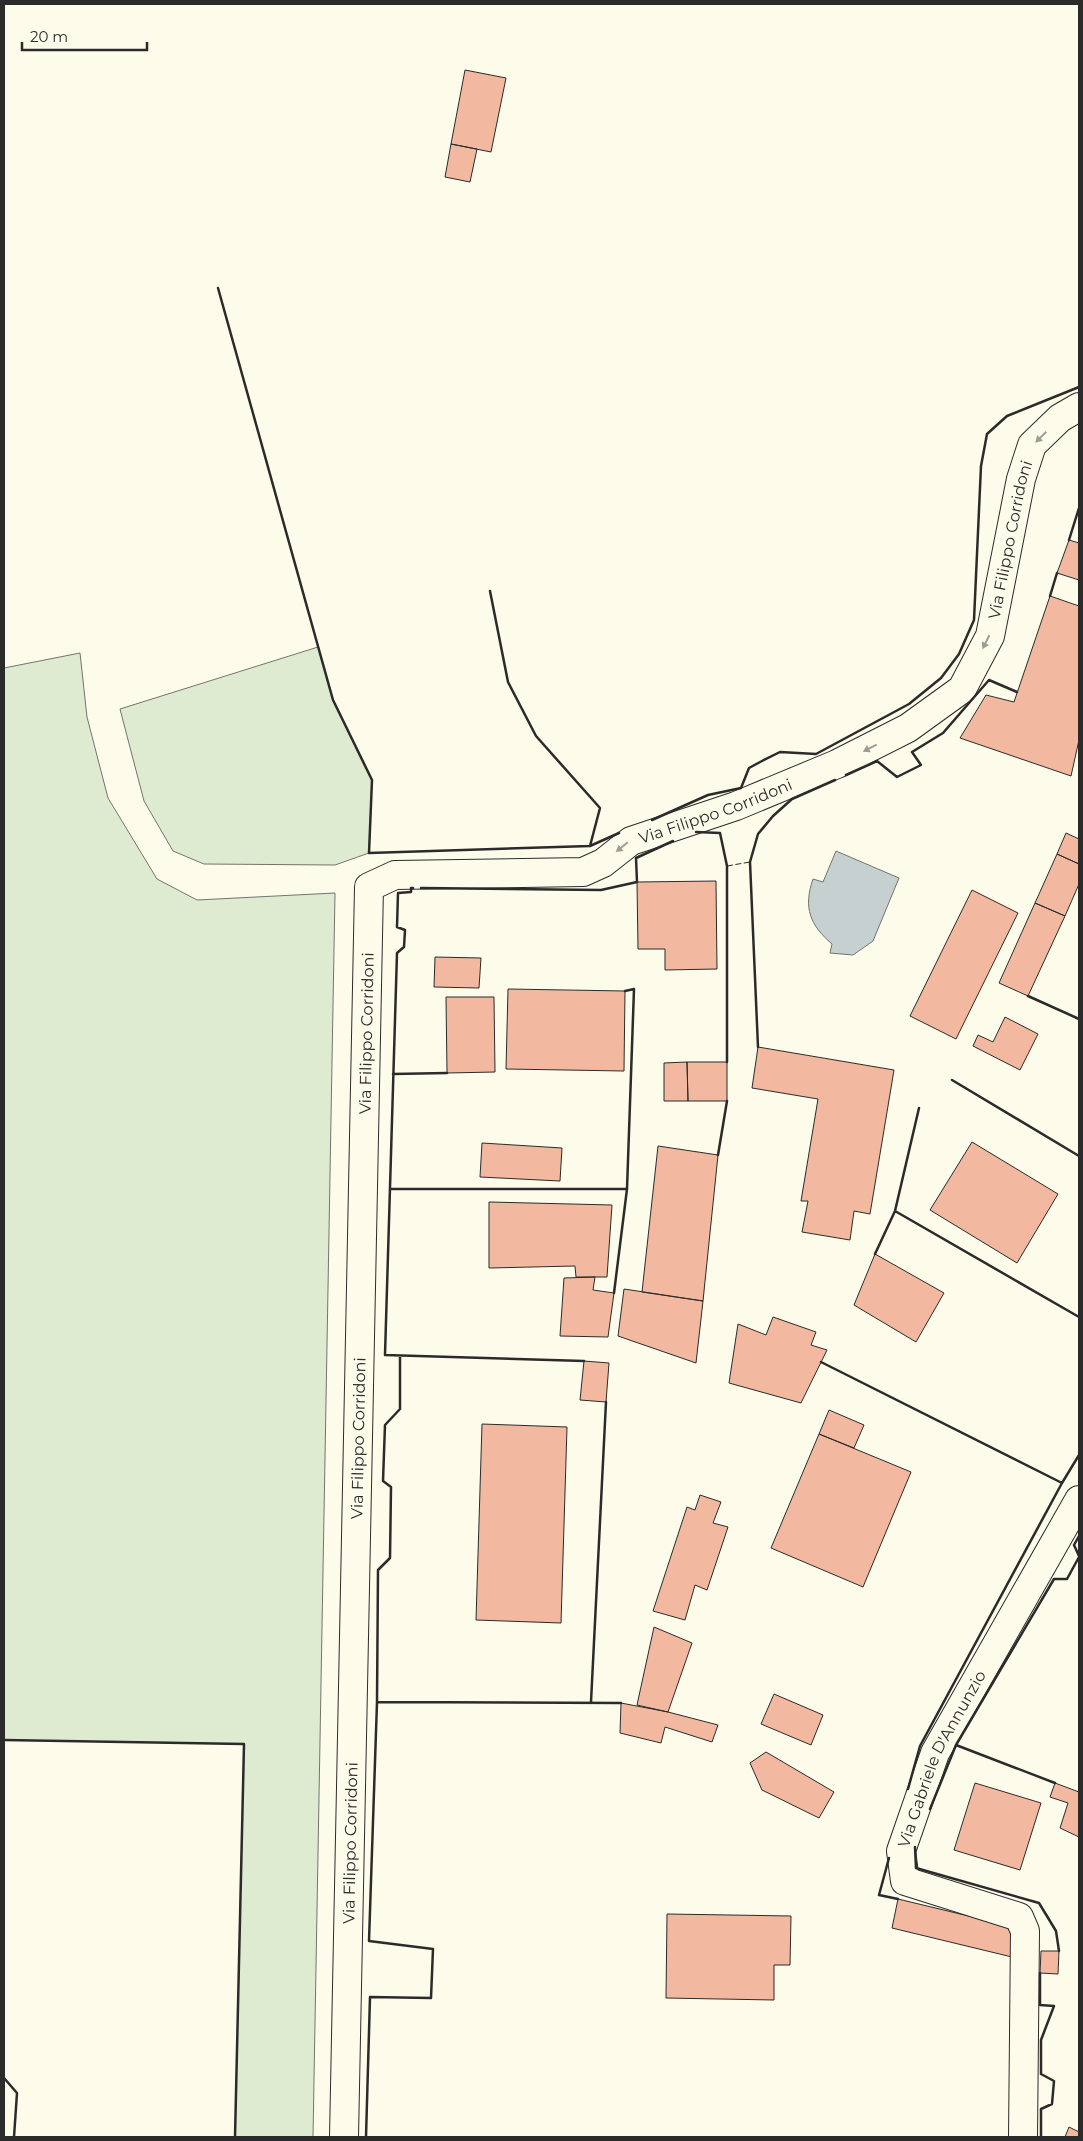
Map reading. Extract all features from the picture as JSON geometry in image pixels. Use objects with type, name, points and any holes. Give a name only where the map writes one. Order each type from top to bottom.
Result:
[{"type":"street","name":"Via Filippo Corridoni","points":[[344,2137],[369,887],[395,875],[583,872],[603,863],[631,841],[736,806],[836,764],[908,728],[962,689],[990,636],[1021,480],[1032,445],[1060,418],[1079,407]]},
{"type":"street","name":"Via Gabriele D'Annunzio","points":[[1023,2137],[1025,1931],[1019,1917],[905,1881],[901,1851],[935,1753],[1079,1500]]},
{"type":"green space","points":[[318,647],[333,700],[372,780],[369,853],[335,865],[204,864],[173,851],[144,801],[120,709]]},
{"type":"green space","points":[[80,653],[87,717],[108,798],[157,879],[197,900],[335,893],[313,2137],[235,2137],[244,1744],[4,1740],[4,668]]},
{"type":"shaded area","points":[[836,851],[899,878],[873,941],[853,955],[830,953],[832,944],[818,930],[810,915],[809,899],[813,879],[823,882]]},
{"type":"building","points":[[465,70],[506,78],[491,152],[451,144]]},
{"type":"building","points":[[451,144],[477,149],[470,182],[445,177]]},
{"type":"building","points":[[1069,540],[1079,543],[1079,580],[1057,573]]},
{"type":"building","points":[[1050,596],[1079,606],[1079,740],[1071,776],[960,738],[986,695],[1014,702]]},
{"type":"building","points":[[1066,833],[1079,839],[1079,864],[1057,854]]},
{"type":"building","points":[[1057,854],[1079,864],[1079,884],[1065,916],[1035,903]]},
{"type":"building","points":[[716,881],[717,969],[665,970],[665,949],[638,949],[637,882]]},
{"type":"building","points":[[972,890],[1018,913],[956,1039],[910,1016]]},
{"type":"building","points":[[1035,903],[1065,916],[1028,996],[999,983]]},
{"type":"building","points":[[435,957],[481,958],[479,988],[434,987]]},
{"type":"building","points":[[508,989],[625,991],[624,1071],[506,1069]]},
{"type":"building","points":[[446,997],[494,997],[495,1072],[447,1073]]},
{"type":"building","points":[[1005,1017],[1038,1034],[1020,1070],[973,1046],[978,1035],[993,1042]]},
{"type":"building","points":[[758,1047],[894,1070],[870,1214],[854,1211],[850,1240],[802,1232],[808,1201],[801,1201],[818,1099],[752,1088]]},
{"type":"building","points":[[687,1062],[688,1101],[664,1101],[664,1063]]},
{"type":"building","points":[[687,1062],[727,1062],[727,1101],[688,1101]]},
{"type":"building","points":[[972,1142],[1058,1194],[1017,1263],[930,1210]]},
{"type":"building","points":[[482,1143],[562,1148],[560,1181],[480,1177]]},
{"type":"building","points":[[658,1146],[718,1155],[703,1301],[642,1292]]},
{"type":"building","points":[[489,1202],[612,1205],[607,1277],[576,1277],[575,1266],[489,1268]]},
{"type":"building","points":[[875,1254],[944,1293],[916,1342],[854,1305]]},
{"type":"building","points":[[595,1277],[593,1290],[614,1293],[608,1337],[560,1336],[564,1278]]},
{"type":"building","points":[[624,1289],[703,1301],[696,1363],[618,1336]]},
{"type":"building","points":[[773,1317],[816,1332],[811,1345],[827,1350],[801,1403],[729,1383],[738,1324],[766,1335]]},
{"type":"building","points":[[584,1361],[609,1363],[606,1402],[580,1400]]},
{"type":"building","points":[[829,1410],[864,1425],[854,1448],[819,1434]]},
{"type":"building","points":[[482,1424],[567,1427],[561,1623],[476,1620]]},
{"type":"building","points":[[819,1434],[911,1472],[863,1587],[771,1548]]},
{"type":"building","points":[[700,1495],[721,1502],[713,1523],[728,1527],[707,1590],[695,1585],[685,1620],[653,1611],[687,1507],[695,1510]]},
{"type":"building","points":[[654,1627],[692,1643],[668,1712],[637,1705]]},
{"type":"building","points":[[774,1694],[823,1715],[811,1745],[761,1724]]},
{"type":"building","points":[[621,1703],[668,1712],[718,1725],[712,1742],[665,1727],[661,1743],[620,1733]]},
{"type":"building","points":[[766,1752],[834,1792],[819,1818],[762,1790],[750,1763]]},
{"type":"building","points":[[975,1783],[1041,1803],[1020,1870],[954,1850]]},
{"type":"building","points":[[1055,1783],[1079,1792],[1079,1837],[1060,1828],[1068,1803],[1050,1797]]},
{"type":"building","points":[[898,1899],[1010,1926],[1012,1957],[892,1928]]},
{"type":"building","points":[[667,1914],[791,1916],[790,1965],[774,1965],[774,2000],[666,1998]]},
{"type":"building","points":[[1041,1951],[1059,1951],[1058,1974],[1040,1973]]},
{"type":"building","points":[[1069,2127],[1079,2132],[1079,2137],[1065,2137]]},
{"type":"fence","points":[[727,866],[750,862]]},
{"type":"wall","points":[[218,288],[333,700],[372,780],[369,853],[590,846],[619,833]]},
{"type":"wall","points":[[652,820],[708,795],[741,788],[749,768],[780,752],[816,754],[909,704],[941,678],[959,654],[974,620],[981,466],[987,434],[1007,416],[1079,387]]},
{"type":"wall","points":[[1069,540],[1079,508]]},
{"type":"wall","points":[[1050,596],[1057,573]]},
{"type":"wall","points":[[490,591],[508,682],[536,736],[600,808],[590,846]]},
{"type":"wall","points":[[846,775],[877,761],[897,777],[921,765],[912,752],[943,733],[989,680],[1017,692]]},
{"type":"wall","points":[[758,1047],[750,862],[758,834],[773,816],[792,799],[835,780]]},
{"type":"wall","points":[[696,832],[720,833],[727,866],[727,1062]]},
{"type":"wall","points":[[421,888],[601,890],[637,882],[636,858],[673,841]]},
{"type":"wall","points":[[413,888],[411,888],[411,892],[398,893],[397,927],[405,930],[404,947],[397,953],[385,1355],[584,1361]]},
{"type":"wall","points":[[614,1293],[627,1189],[634,989],[625,991]]},
{"type":"wall","points":[[1028,996],[1079,1019]]},
{"type":"wall","points":[[393,1074],[447,1073]]},
{"type":"wall","points":[[952,1080],[1079,1156]]},
{"type":"wall","points":[[718,1155],[727,1101]]},
{"type":"wall","points":[[875,1254],[895,1211],[919,1108]]},
{"type":"wall","points":[[390,1189],[627,1189]]},
{"type":"wall","points":[[895,1211],[1079,1317]]},
{"type":"wall","points":[[366,2137],[370,1997],[431,1998],[433,1949],[369,1941],[377,1702],[378,1570],[390,1558],[391,1487],[383,1481],[385,1425],[400,1409],[400,1356]]},
{"type":"wall","points":[[821,1362],[1062,1483],[920,1746],[908,1789]]},
{"type":"wall","points":[[591,1702],[606,1402]]},
{"type":"wall","points":[[1062,1483],[1079,1455]]},
{"type":"wall","points":[[1079,1536],[1074,1545],[1079,1556]]},
{"type":"wall","points":[[956,1745],[1054,1579],[1067,1579],[1079,1557]]},
{"type":"wall","points":[[377,1702],[621,1703]]},
{"type":"wall","points":[[4,1740],[244,1744],[235,2137]]},
{"type":"wall","points":[[930,1809],[956,1745],[1055,1783]]},
{"type":"wall","points":[[915,1847],[916,1868],[1039,1903],[1056,1931],[1059,1951]]},
{"type":"wall","points":[[889,1858],[879,1895],[898,1899]]},
{"type":"wall","points":[[1040,1973],[1040,2005],[1054,2006],[1041,2040],[1041,2074],[1054,2081],[1052,2104],[1041,2109],[1041,2137]]},
{"type":"wall","points":[[4,2078],[17,2093],[14,2137]]}]
